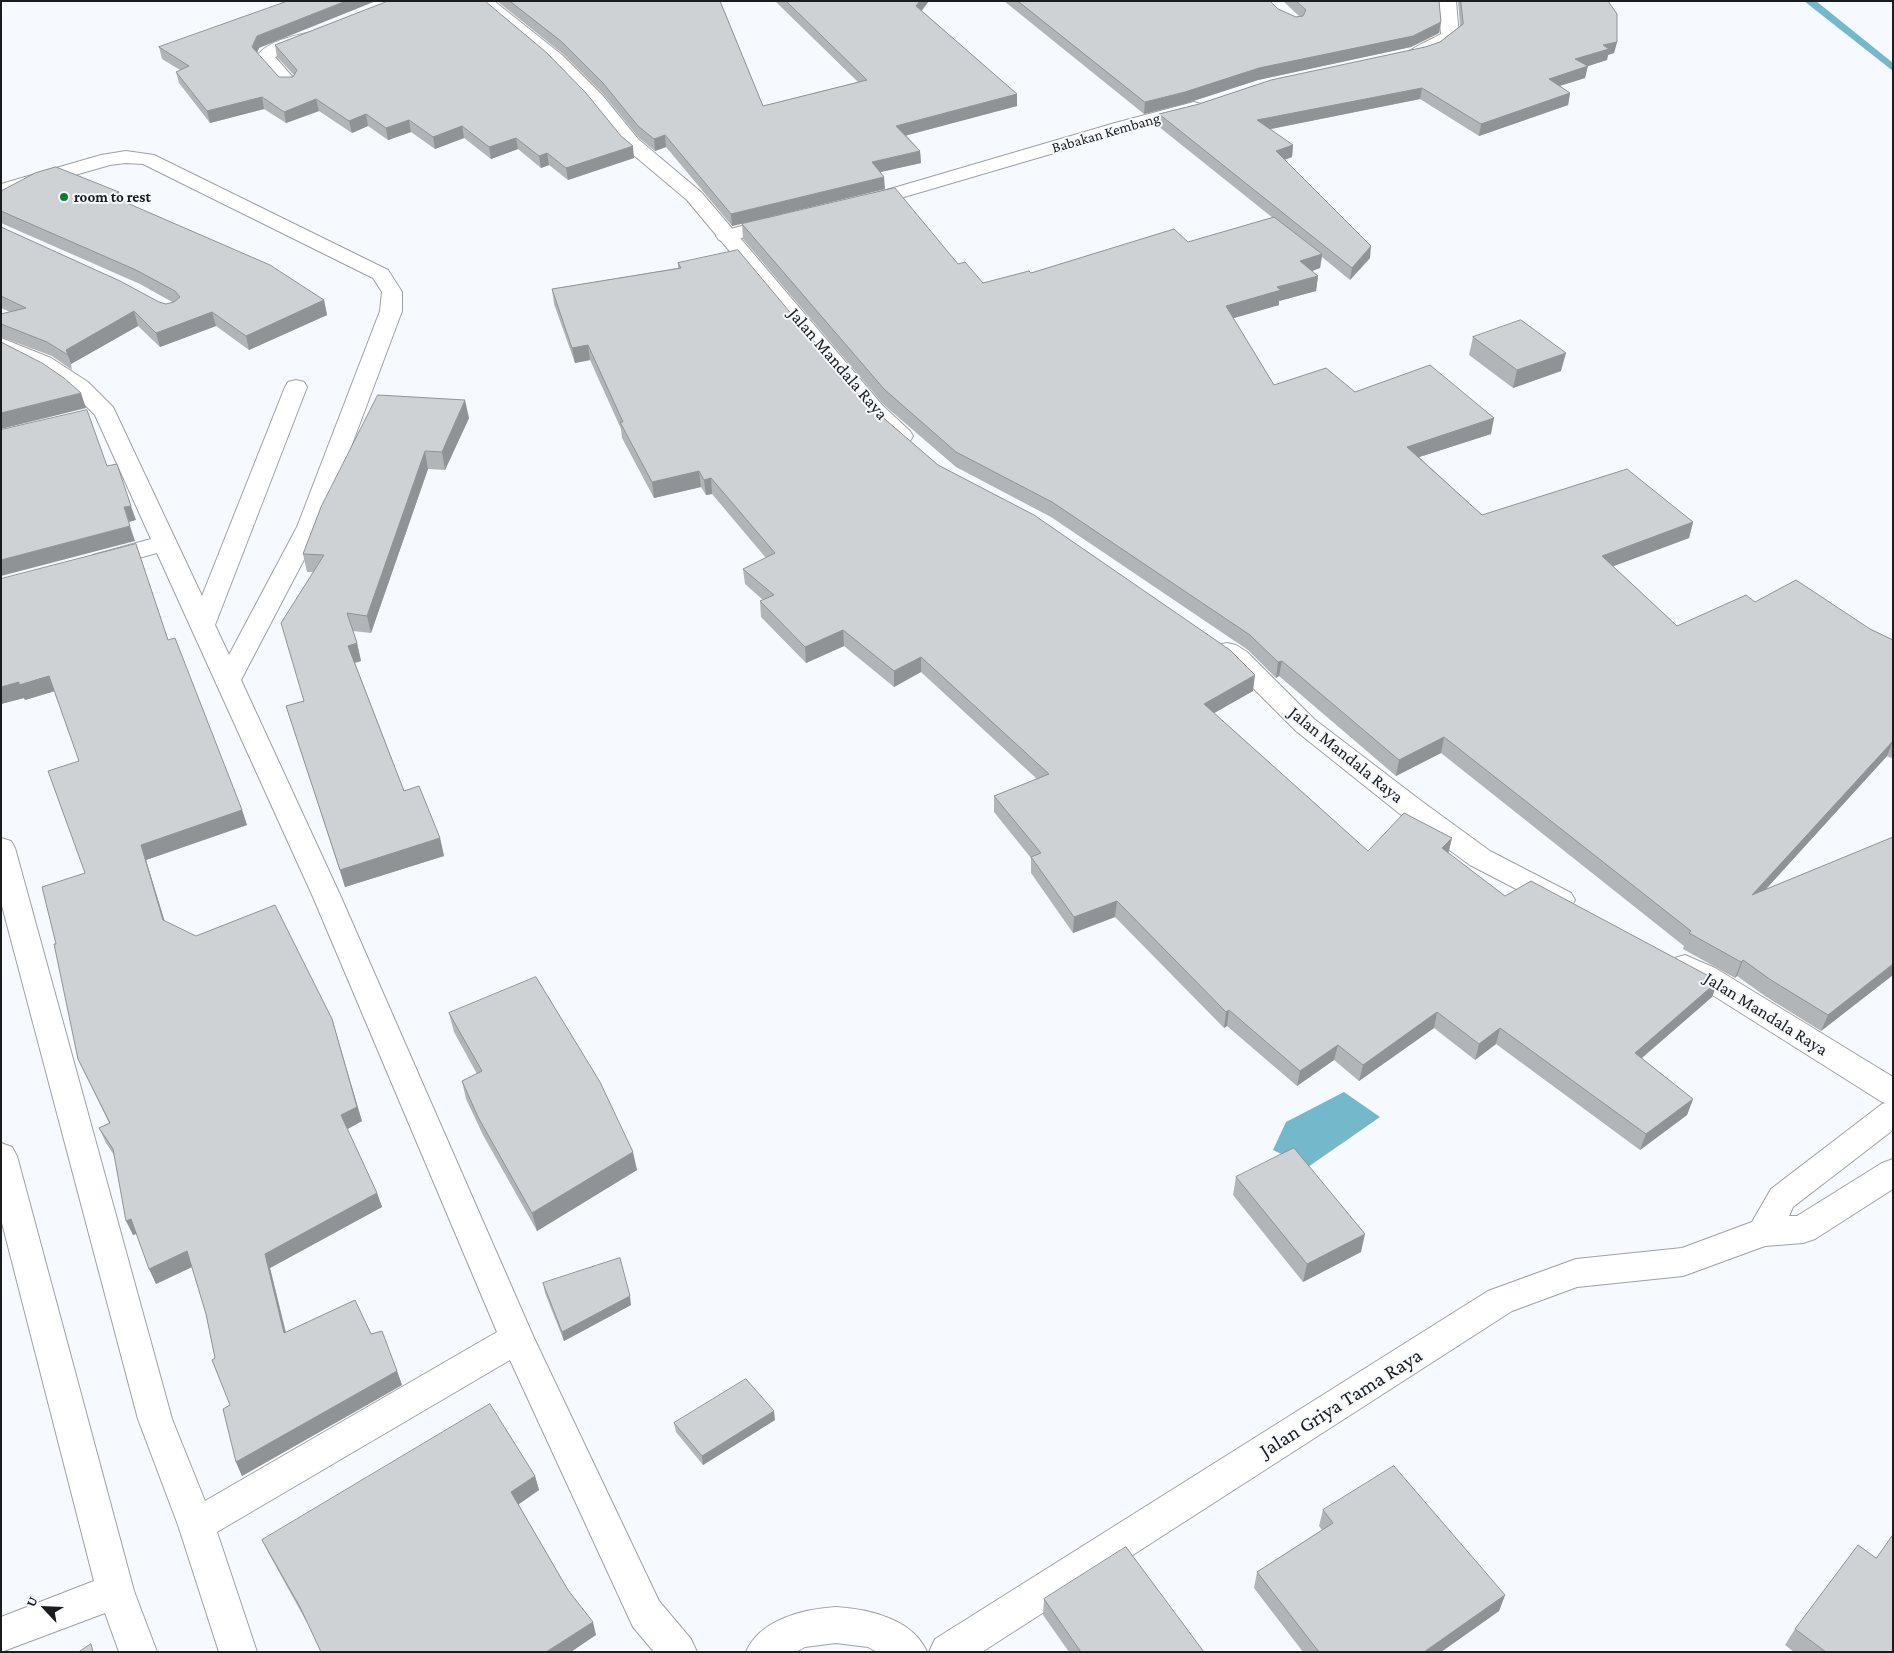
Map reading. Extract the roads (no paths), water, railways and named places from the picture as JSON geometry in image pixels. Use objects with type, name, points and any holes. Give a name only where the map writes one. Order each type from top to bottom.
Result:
[{"type":"street","name":"Jalan Mandala Raya","points":[[483,1],[556,59],[596,100],[631,143],[694,196],[726,236],[776,291],[875,411],[920,451]]},
{"type":"street","points":[[1400,56],[1431,48],[1450,36],[1448,1]]},
{"type":"street","points":[[289,83],[265,57],[267,53],[328,30]]},
{"type":"street","name":"Babakan Kembang","points":[[846,206],[884,198],[1122,127],[1209,104]]},
{"type":"street","points":[[1,190],[108,159],[126,156],[147,159],[381,274],[392,292],[391,311],[309,526],[228,680]]},
{"type":"street","points":[[726,236],[799,217]]},
{"type":"street","points":[[1,344],[43,363],[80,387],[166,543],[202,626],[328,897],[517,1338],[646,1614],[678,1652]]},
{"type":"street","points":[[202,626],[296,388]]},
{"type":"street","points":[[79,566],[166,543]]},
{"type":"street","name":"Jalan Mandala Raya","points":[[1206,636],[1238,658],[1305,725],[1480,858],[1579,910]]},
{"type":"street","points":[[1,848],[155,1419],[196,1525],[238,1652]]},
{"type":"street","name":"Jalan Mandala Raya","points":[[1663,954],[1706,976],[1893,1093]]},
{"type":"street","points":[[1764,1232],[1782,1198],[1893,1113]]},
{"type":"street","points":[[1,1156],[115,1591],[138,1652]]},
{"type":"street","name":"Jalan Griya Tama Raya","points":[[948,1652],[1500,1301],[1576,1273],[1683,1262],[1764,1232],[1803,1229],[1893,1172]]},
{"type":"street","points":[[196,1525],[517,1338]]},
{"type":"street","points":[[1,1635],[115,1591]]},
{"type":"street","points":[[764,1652],[790,1635],[819,1625],[849,1625],[878,1631],[908,1652]]},
{"type":"water","points":[[1344,1092],[1380,1117],[1308,1167],[1273,1150],[1286,1122]]},
{"type":"waterway","points":[[1809,1],[1893,68]]},
{"type":"place","name":"room to rest","points":[[64,197]]}]
